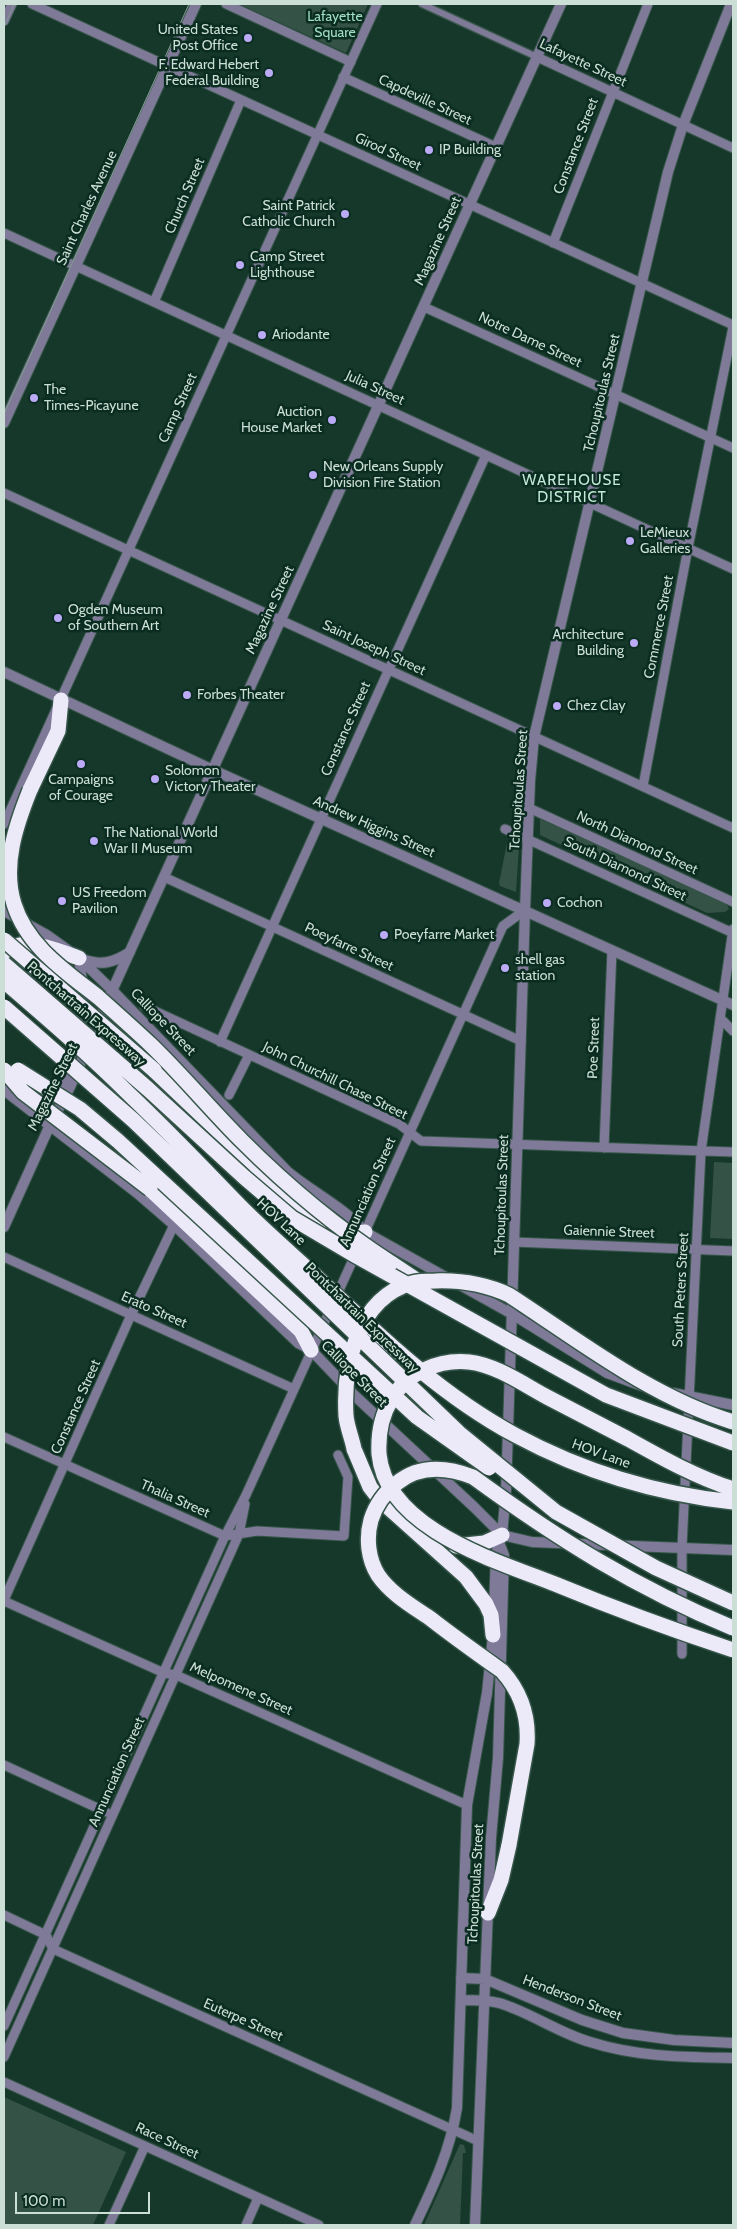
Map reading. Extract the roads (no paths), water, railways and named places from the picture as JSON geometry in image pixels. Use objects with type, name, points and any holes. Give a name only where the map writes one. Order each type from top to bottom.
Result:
[{"type":"highway","points":[[61,700],[58,730],[30,790],[14,835],[10,878],[14,903],[26,932],[44,953],[100,999],[151,1045],[243,1142],[318,1212],[378,1255],[424,1284],[446,1305]]},
{"type":"highway","points":[[4,940],[154,1070],[298,1207],[322,1224],[346,1235],[365,1232]]},
{"type":"highway","points":[[4,952],[12,946],[24,943],[48,947],[79,958]]},
{"type":"highway","name":"Pontchartrain Expressway","points":[[4,964],[292,1218],[358,1257],[606,1395],[733,1443]]},
{"type":"highway","name":"HOV Lane","points":[[4,981],[130,1094],[243,1209],[381,1337],[452,1396],[516,1436],[584,1467],[653,1488],[733,1502]]},
{"type":"highway","name":"Pontchartrain Expressway","points":[[4,1006],[133,1120],[459,1433],[556,1512],[656,1568],[733,1603]]},
{"type":"highway","points":[[4,1062],[11,1070],[23,1092],[150,1189],[301,1331],[311,1350]]},
{"type":"highway","points":[[11,1070],[80,1109],[118,1141],[417,1417],[472,1457],[556,1512]]},
{"type":"highway","points":[[493,1635],[491,1615],[479,1594],[466,1577],[380,1500],[370,1487],[354,1449],[346,1417],[346,1390],[354,1341],[380,1302],[413,1282],[446,1280],[490,1286],[509,1295],[659,1393],[711,1416],[733,1422]]},
{"type":"highway","points":[[733,1489],[694,1474],[483,1365],[451,1362],[412,1376],[392,1397],[385,1410],[380,1427],[380,1460],[389,1484],[411,1511],[446,1537],[567,1590],[680,1633],[733,1650]]},
{"type":"highway","points":[[488,1913],[501,1880],[528,1744],[528,1730],[524,1708],[511,1681],[502,1671],[396,1594],[379,1576],[371,1560],[368,1540],[372,1515],[385,1493],[403,1478],[420,1471],[448,1470],[466,1475],[538,1524],[623,1577],[690,1610],[733,1628]]},
{"type":"highway","points":[[410,1528],[433,1539],[456,1546],[501,1540]]},
{"type":"street","points":[[4,21],[12,4]]},
{"type":"street","name":"Girod Street","points":[[32,4],[733,326]]},
{"type":"street","name":"Saint Charles Avenue","points":[[4,423],[196,4]]},
{"type":"street","points":[[226,4],[351,62]]},
{"type":"street","name":"Camp Street","points":[[4,824],[377,4]]},
{"type":"street","name":"Lafayette Street","points":[[422,4],[733,148]]},
{"type":"street","name":"Magazine Street","points":[[4,1227],[50,1125],[70,1087],[112,990],[561,4]]},
{"type":"street","name":"Constance Street","points":[[553,243],[648,4]]},
{"type":"street","name":"Tchoupitoulas Street","points":[[415,2225],[442,2167],[453,2130],[457,2099],[467,1805],[487,1693],[493,1635],[496,1554],[501,1540],[506,1491],[525,910],[534,737],[617,394],[656,215],[682,125],[731,4]]},
{"type":"street","name":"Capdeville Street","points":[[343,77],[496,147]]},
{"type":"street","name":"Church Street","points":[[154,302],[241,100]]},
{"type":"street","name":"Julia Street","points":[[4,233],[733,569]]},
{"type":"street","name":"Notre Dame Street","points":[[424,307],[733,448]]},
{"type":"street","name":"Commerce Street","points":[[643,786],[688,548],[733,326]]},
{"type":"street","name":"Constance Street","points":[[220,1042],[486,454]]},
{"type":"street","name":"Saint Joseph Street","points":[[4,493],[733,828]]},
{"type":"street","name":"Andrew Higgins Street","points":[[4,672],[213,770],[733,1005]]},
{"type":"street","name":"North Diamond Street","points":[[529,808],[733,902]]},
{"type":"street","name":"South Diamond Street","points":[[505,829],[733,933]]},
{"type":"street","name":"Poeyfarre Street","points":[[164,877],[521,1041]]},
{"type":"street","name":"Annunciation Street","points":[[4,2026],[224,1536],[246,1495],[502,926],[525,910]]},
{"type":"street","name":"Calliope Street","points":[[4,911],[46,935],[79,958],[287,1171],[308,1188],[354,1219],[365,1232],[512,1314],[607,1373],[633,1384],[733,1405]]},
{"type":"street","name":"South Peters Street","points":[[682,1654],[682,1547],[701,1151],[733,929]]},
{"type":"street","name":"Poe Street","points":[[604,1148],[612,950]]},
{"type":"street","points":[[19,1102],[30,1105],[43,1102],[52,1098],[62,1085],[81,1019],[82,981],[79,958],[94,964],[114,962],[130,952]]},
{"type":"street","name":"John Churchill Chase Street","points":[[144,1006],[399,1124],[422,1141],[733,1152]]},
{"type":"street","points":[[720,1018],[733,1031]]},
{"type":"street","points":[[229,1095],[249,1055]]},
{"type":"street","name":"Calliope Street","points":[[4,1090],[174,1225],[298,1343],[311,1350],[354,1395],[474,1506],[501,1540]]},
{"type":"street","name":"Constance Street","points":[[4,1601],[131,1315],[174,1225]]},
{"type":"street","name":"Gaiennie Street","points":[[514,1242],[733,1250]]},
{"type":"street","name":"Erato Street","points":[[4,1257],[294,1389]]},
{"type":"street","name":"Thalia Street","points":[[4,1437],[224,1536]]},
{"type":"street","points":[[224,1536],[258,1531],[344,1536],[348,1477],[338,1455]]},
{"type":"street","name":"Annunciation Street","points":[[4,2057],[239,1534],[246,1495]]},
{"type":"street","points":[[501,1540],[733,1550]]},
{"type":"street","name":"Tchoupitoulas Street","points":[[475,2225],[488,1913],[499,1740],[504,1555],[501,1540]]},
{"type":"street","name":"Melpomene Street","points":[[4,1601],[164,1673],[176,1675],[467,1805]]},
{"type":"street","points":[[4,1765],[113,1815]]},
{"type":"street","points":[[4,1915],[46,1935],[53,1949]]},
{"type":"street","name":"Euterpe Street","points":[[53,1949],[478,2141]]},
{"type":"street","name":"Henderson Street","points":[[461,1978],[485,1979],[582,2020],[623,2033],[674,2040],[733,2043]]},
{"type":"street","points":[[461,2000],[484,2000],[500,2004],[566,2034],[613,2049],[653,2056],[733,2058]]},
{"type":"street","name":"Race Street","points":[[4,2082],[319,2225]]},
{"type":"street","points":[[109,2225],[145,2146]]},
{"type":"street","points":[[246,2225],[258,2198]]},
{"type":"tram line","points":[[4,27],[14,4]]},
{"type":"tram line","points":[[4,414],[189,4]]},
{"type":"place","name":"United States Post Office","points":[[248,38]]},
{"type":"place","name":"F. Edward Hebert Federal Building","points":[[269,73]]},
{"type":"place","name":"IP Building","points":[[429,150]]},
{"type":"place","name":"Saint Patrick Catholic Church","points":[[345,214]]},
{"type":"place","name":"Camp Street Lighthouse","points":[[240,265]]},
{"type":"place","name":"Ariodante","points":[[262,335]]},
{"type":"place","name":"The Times-Picayune","points":[[34,398]]},
{"type":"place","name":"Auction House Market","points":[[332,420]]},
{"type":"place","name":"New Orleans Supply Division Fire Station","points":[[313,475]]},
{"type":"place","name":"LeMieux Galleries","points":[[630,541]]},
{"type":"place","name":"Ogden Museum of Southern Art","points":[[58,618]]},
{"type":"place","name":"Architecture Building","points":[[634,643]]},
{"type":"place","name":"Forbes Theater","points":[[187,695]]},
{"type":"place","name":"Chez Clay","points":[[557,706]]},
{"type":"place","name":"Campaigns of Courage","points":[[81,764]]},
{"type":"place","name":"Solomon Victory Theater","points":[[155,779]]},
{"type":"place","name":"The National World War II Museum","points":[[94,841]]},
{"type":"place","name":"US Freedom Pavilion","points":[[62,901]]},
{"type":"place","name":"Cochon","points":[[547,903]]},
{"type":"place","name":"Poeyfarre Market","points":[[384,935]]},
{"type":"place","name":"shell gas station","points":[[505,968]]},
{"type":"district","name":"WAREHOUSE DISTRICT","points":[[572,490]]},
{"type":"park label","name":"Lafayette Square","points":[[335,25]]}]
